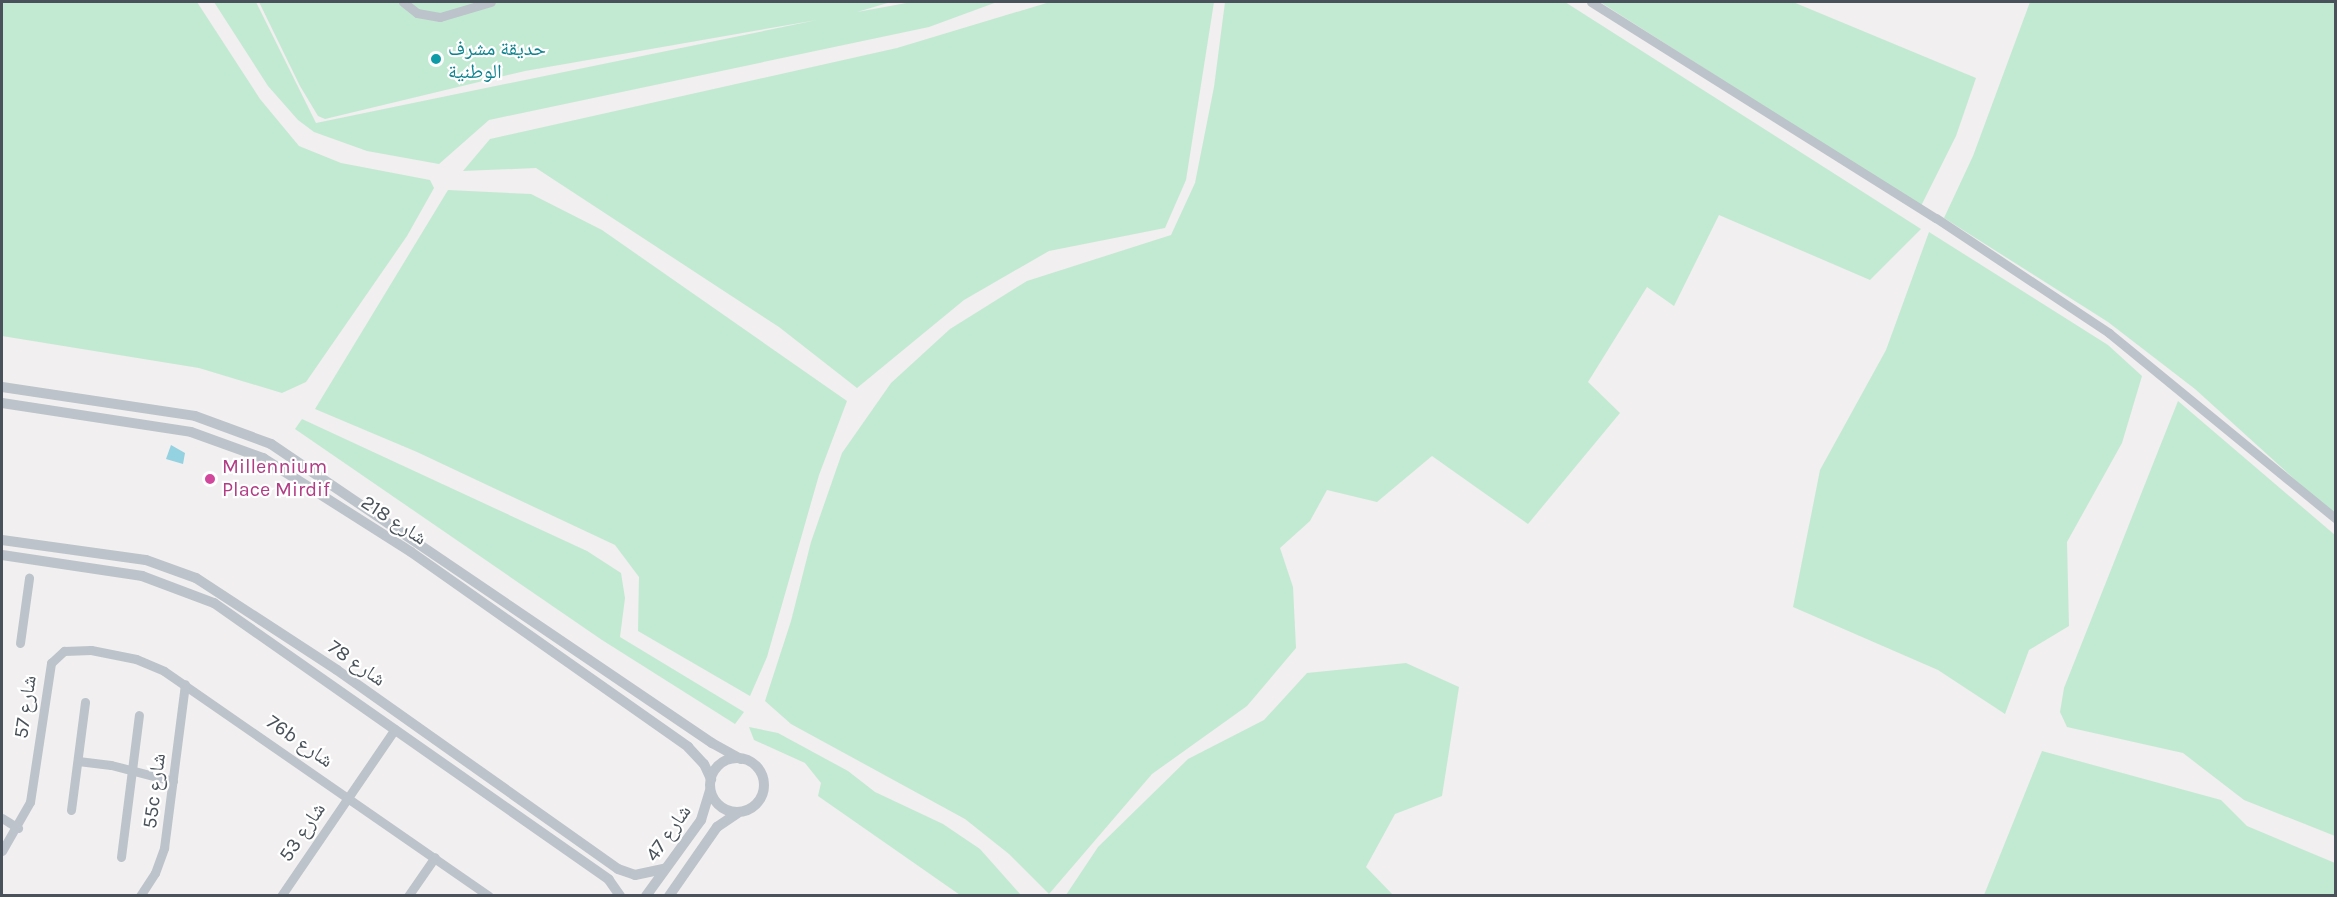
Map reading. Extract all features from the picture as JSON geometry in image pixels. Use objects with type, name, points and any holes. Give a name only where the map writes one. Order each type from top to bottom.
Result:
[{"type":"street","points":[[403,2],[417,13],[440,17],[491,2]]},
{"type":"street","points":[[1591,2],[2084,315],[2157,370],[2336,519]]},
{"type":"street","points":[[2,387],[195,416],[271,444],[719,748],[755,765],[764,787],[759,802],[738,813],[722,808],[710,783],[726,761],[741,759]]},
{"type":"street","name":"شارع 218","points":[[2,404],[191,432],[263,458],[411,552],[688,747],[704,764],[710,783]]},
{"type":"street","name":"شارع 78","points":[[2,540],[146,560],[173,568],[229,596],[618,869],[635,875],[664,869]]},
{"type":"street","name":"شارع 78","points":[[2,555],[164,581],[208,599],[609,880],[620,896]]},
{"type":"street","points":[[21,643],[29,578]]},
{"type":"street","points":[[256,632],[306,660],[311,660],[313,654]]},
{"type":"street","name":"76b شارع","points":[[76,649],[136,659],[185,684],[489,896]]},
{"type":"street","name":"شارع 57","points":[[2,851],[18,828],[32,793],[51,663],[58,654],[76,649]]},
{"type":"street","name":"55c شارع","points":[[140,896],[162,856],[185,684]]},
{"type":"street","points":[[348,696],[354,691],[375,704],[386,705]]},
{"type":"street","points":[[71,810],[86,702]]},
{"type":"street","points":[[122,857],[135,774],[139,715]]},
{"type":"street","name":"شارع 53","points":[[281,896],[395,729]]},
{"type":"street","points":[[78,761],[111,765],[135,774],[173,781]]},
{"type":"street","name":"شارع 47","points":[[646,896],[701,820],[710,783]]},
{"type":"street","name":"شارع 47","points":[[669,896],[717,827],[738,813]]},
{"type":"street","points":[[2,818],[18,828]]},
{"type":"street","points":[[408,896],[435,857]]},
{"type":"green space","points":[[2,2],[197,2],[260,99],[299,146],[341,163],[430,180],[434,188],[407,236],[306,382],[282,393],[199,368],[2,336]]},
{"type":"green space","points":[[214,2],[256,2],[316,123],[817,20],[525,71],[325,119],[318,116],[300,86],[259,2],[891,2],[857,12],[912,2],[997,2],[929,27],[489,120],[439,164],[367,151],[314,132],[298,120],[268,86]]},
{"type":"green space","points":[[1050,2],[1214,2],[1186,180],[1165,228],[1049,251],[964,300],[857,388],[779,327],[536,168],[463,171],[490,139],[897,48]]},
{"type":"green space","points":[[1225,2],[1565,2],[1921,229],[1870,280],[1719,215],[1674,306],[1647,287],[1588,382],[1620,413],[1528,524],[1432,456],[1377,502],[1327,490],[1310,521],[1280,548],[1293,587],[1296,648],[1247,706],[1152,774],[1049,894],[1009,854],[965,819],[791,724],[765,701],[791,621],[811,542],[842,453],[891,383],[950,329],[1027,281],[1171,235],[1195,183],[1214,87]]},
{"type":"green space","points":[[1600,2],[1793,2],[1976,78],[1956,136],[1921,206]]},
{"type":"green space","points":[[2030,2],[2335,2],[2335,516],[2195,389],[2108,322],[1944,218],[1973,156]]},
{"type":"green space","points":[[448,190],[531,194],[602,230],[847,401],[819,475],[767,657],[750,696],[638,631],[639,577],[615,545],[417,452],[315,409]]},
{"type":"green space","points":[[1929,232],[2108,345],[2142,376],[2122,443],[2067,542],[2069,626],[2029,650],[2005,714],[1938,670],[1793,607],[1820,470],[1886,350]]},
{"type":"green space","points":[[2178,401],[2335,535],[2335,836],[2244,800],[2183,753],[2067,727],[2060,712],[2064,688]]},
{"type":"green space","points":[[302,419],[587,551],[621,573],[625,598],[620,637],[744,712],[735,724],[602,640],[295,429]]},
{"type":"green space","points":[[1406,663],[1459,687],[1442,796],[1395,814],[1366,867],[1393,895],[1066,895],[1098,847],[1188,759],[1264,720],[1307,673]]},
{"type":"green space","points":[[749,727],[778,733],[848,771],[875,792],[943,824],[980,849],[1021,895],[960,895],[818,796],[821,783],[805,763],[754,740]]},
{"type":"green space","points":[[2042,751],[2221,800],[2247,826],[2335,863],[2335,895],[1984,895]]},
{"type":"water","points":[[171,445],[185,453],[183,464],[166,459]]},
{"type":"place","name":"حديقة مشرف الوطنية","points":[[436,59]]},
{"type":"place","name":"Millennium Place Mirdif","points":[[210,479]]}]
